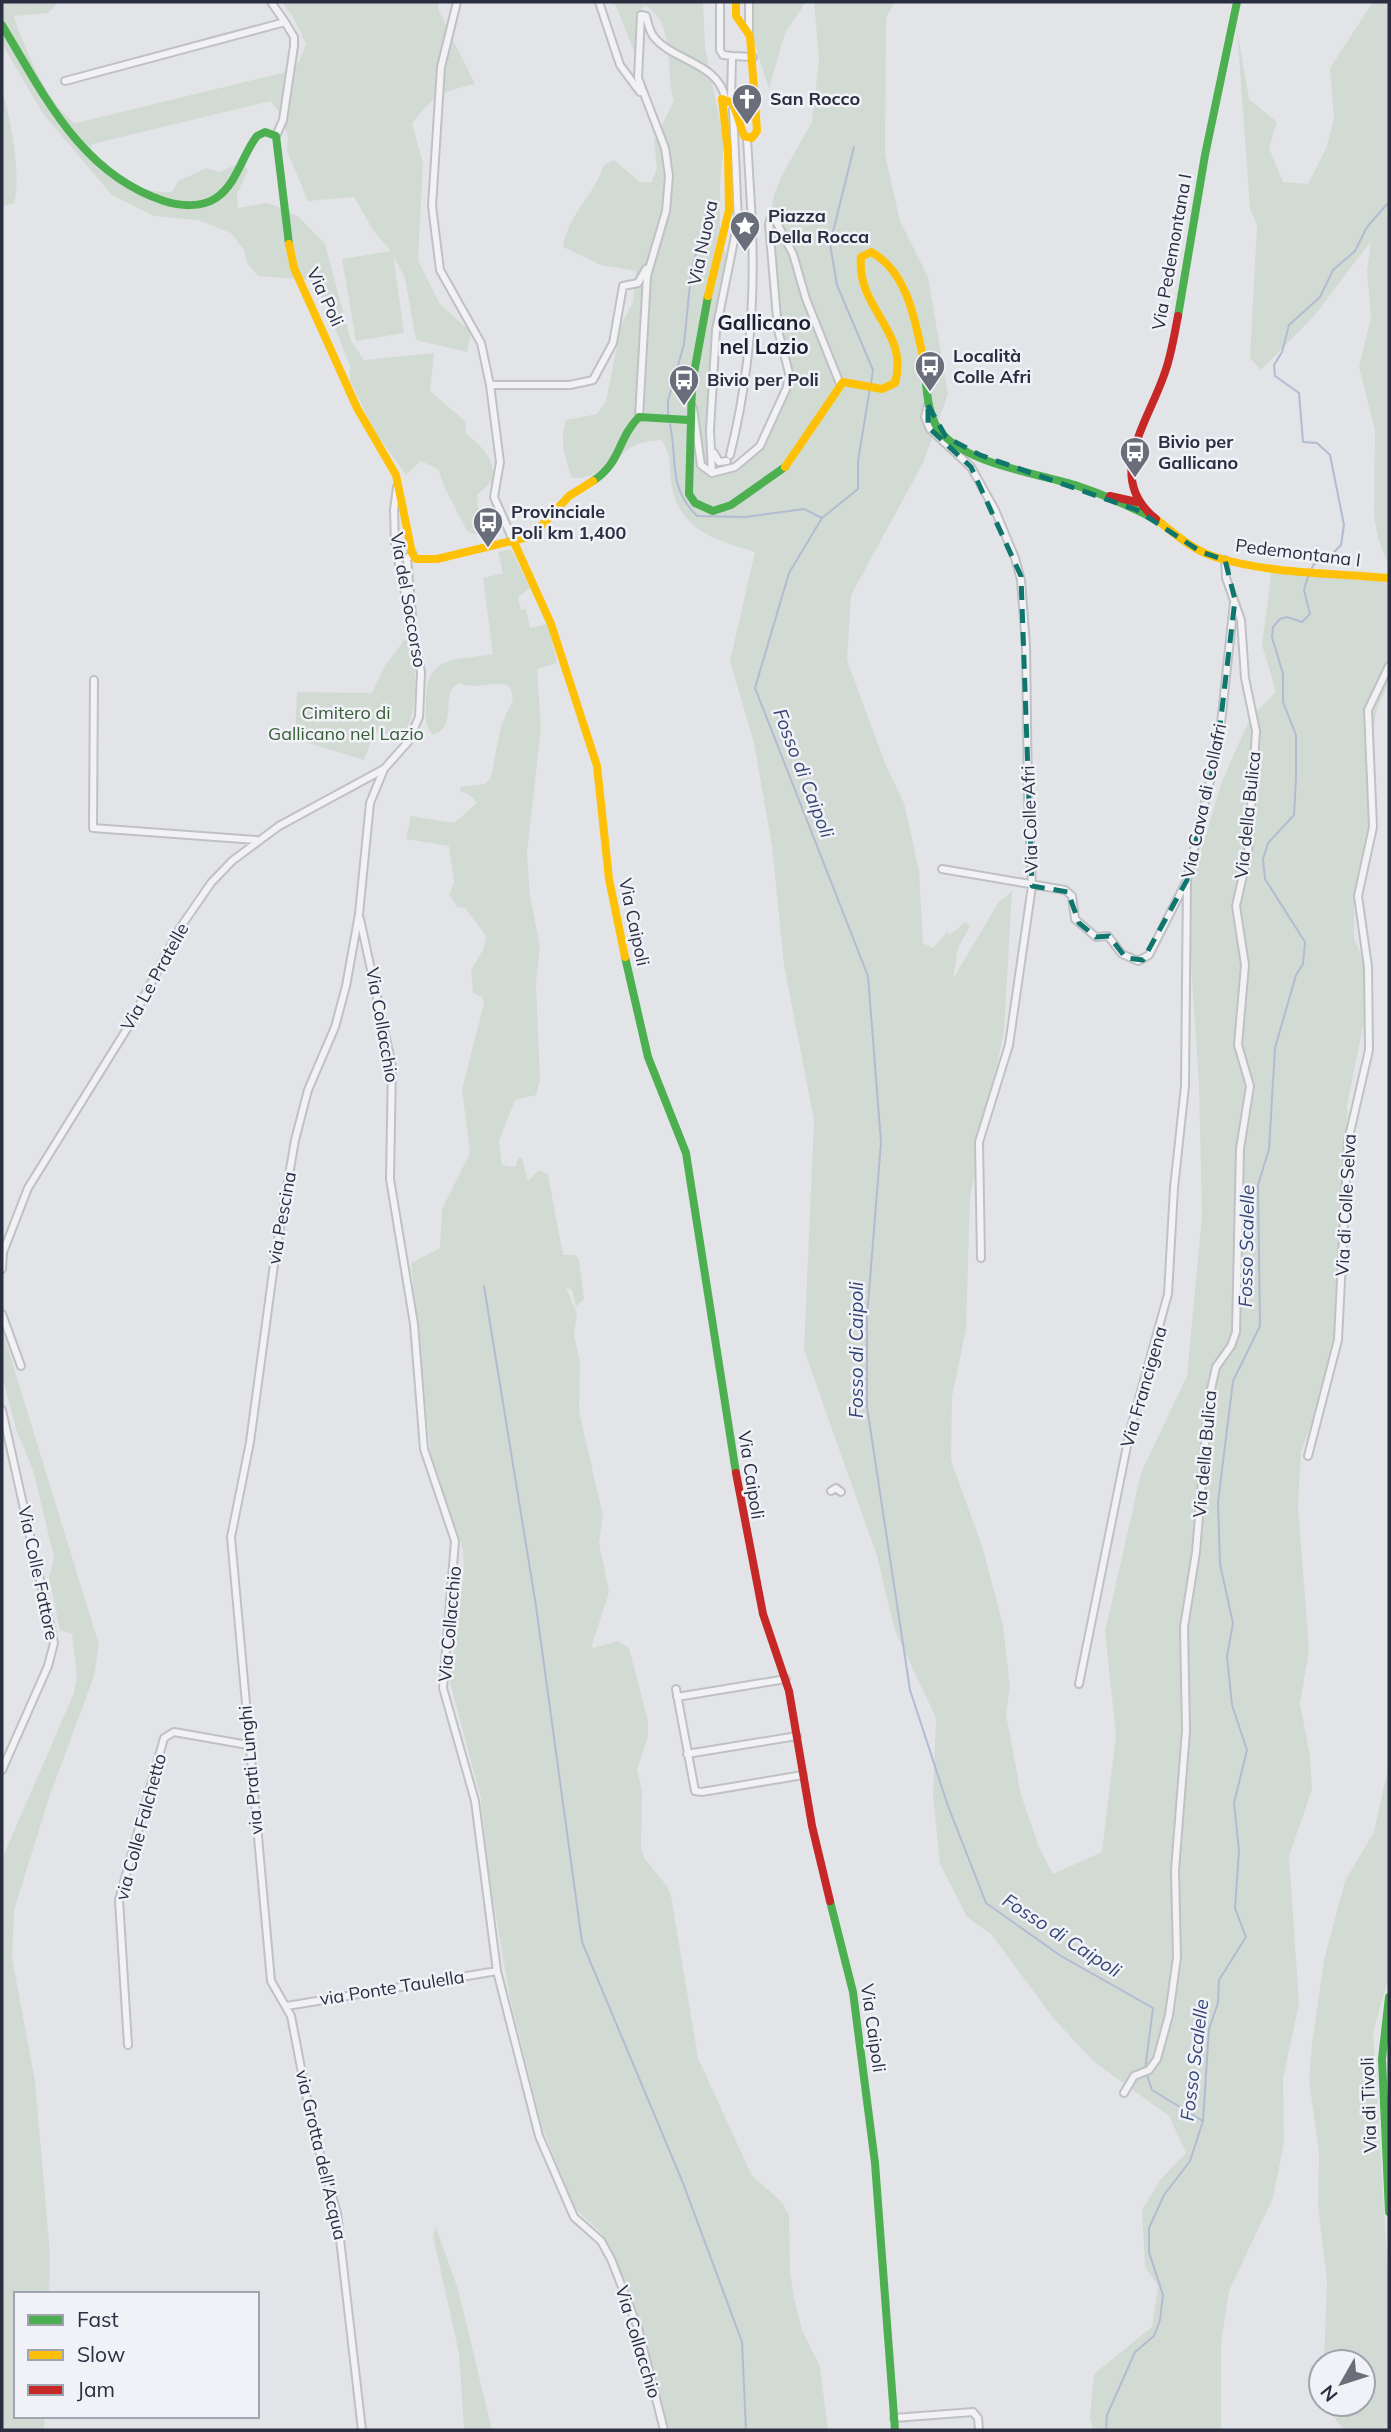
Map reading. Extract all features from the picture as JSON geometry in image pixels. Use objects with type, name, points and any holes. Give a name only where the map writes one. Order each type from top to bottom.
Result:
[{"type":"street","points":[[2,26],[47,99],[85,151],[111,176],[140,194],[182,205],[210,201],[231,182],[257,136],[266,132],[276,136],[283,120],[294,46],[293,34],[271,2]]},
{"type":"street","points":[[457,2],[441,67],[432,206],[440,270],[481,343],[490,384],[500,462],[494,497],[513,540]]},
{"type":"street","points":[[599,2],[620,65],[642,94]]},
{"type":"street","points":[[747,138],[753,137],[757,131],[749,2]]},
{"type":"street","name":"Via Pedemontana I","points":[[1134,504],[1131,483],[1133,448],[1168,360],[1205,155],[1237,2]]},
{"type":"street","points":[[749,31],[737,18],[735,4],[720,3],[720,50],[723,55],[753,57]]},
{"type":"street","points":[[642,416],[646,279],[666,211],[669,171],[663,143],[642,94],[637,72],[642,15],[646,16],[653,36],[716,80],[739,116],[742,133],[747,138],[752,223]]},
{"type":"street","points":[[65,81],[285,22]]},
{"type":"street","points":[[712,473],[710,436],[717,322],[738,219],[730,101],[732,56]]},
{"type":"street","name":"Via Nuova","points":[[730,101],[721,103],[728,144],[729,210],[710,283],[689,420],[688,491],[699,506],[717,511],[746,496],[785,468],[844,382]]},
{"type":"street","name":"Via Poli","points":[[276,136],[287,236],[295,273],[357,408],[399,482],[412,553]]},
{"type":"street","points":[[712,473],[735,467],[760,446],[787,387],[789,373],[778,330],[769,221],[775,219],[791,248],[806,299],[844,382],[882,389],[895,383],[901,362],[894,341],[862,282],[860,260],[868,252],[878,254],[887,262],[902,286],[922,356],[928,405],[942,433],[961,447],[1134,504]]},
{"type":"street","points":[[710,436],[714,440],[715,458],[722,463],[728,458],[742,396],[743,373],[752,327],[752,231]]},
{"type":"street","points":[[490,384],[569,385],[593,380],[613,343],[622,286],[638,283],[652,258]]},
{"type":"street","points":[[691,400],[701,465],[712,473]]},
{"type":"street","name":"Via Colle Afri","points":[[928,405],[925,417],[928,427],[937,439],[971,467],[995,510],[1021,576],[1027,661],[1032,886],[1009,1045],[979,1139],[981,1258]]},
{"type":"street","points":[[412,624],[412,586],[407,559],[412,553],[416,559],[430,560],[535,533],[569,496],[609,472],[631,425],[642,416],[689,420]]},
{"type":"street","name":"Via del Soccorso","points":[[359,914],[369,808],[384,769],[408,742],[419,717],[421,676],[395,544],[394,505],[399,482]]},
{"type":"street","points":[[1119,497],[1131,483]]},
{"type":"street","points":[[1097,493],[1119,497],[1134,504]]},
{"type":"street","name":"Pedemontana I","points":[[1134,504],[1196,549],[1226,560],[1298,571],[1389,578]]},
{"type":"street","name":"Via Caipoli","points":[[513,540],[554,631],[599,772],[611,893],[646,1050],[686,1153],[743,1521],[763,1614],[786,1679],[811,1826],[855,2004],[876,2169],[895,2430]]},
{"type":"street","name":"Via della Bulica","points":[[1124,2093],[1134,2077],[1149,2070],[1157,2059],[1175,1978],[1175,1870],[1186,1731],[1184,1627],[1195,1559],[1209,1398],[1216,1367],[1234,1338],[1237,1315],[1239,1155],[1250,1086],[1238,1045],[1245,961],[1237,906],[1248,853],[1256,731],[1245,678],[1241,620],[1225,575],[1226,560]]},
{"type":"street","name":"Via Cava di Collafri","points":[[1185,1086],[1187,880],[1219,743],[1235,600]]},
{"type":"street","name":"Via di Colle Selva","points":[[1308,1456],[1338,1340],[1348,1141],[1369,1050],[1367,961],[1358,900],[1373,827],[1367,743],[1368,710],[1389,666]]},
{"type":"street","points":[[94,680],[93,828],[257,841]]},
{"type":"street","name":"Via Le Pratelle","points":[[2,1269],[3,1253],[28,1188],[128,1027],[180,928],[216,876],[257,841],[317,803],[384,769]]},
{"type":"street","points":[[942,869],[1067,891],[1073,899],[1073,916],[1079,923],[1096,937],[1108,936],[1122,954],[1138,961],[1150,953],[1187,880]]},
{"type":"street","name":"via Pescina","points":[[232,1528],[250,1442],[276,1248],[296,1135],[308,1090],[340,1011],[359,914]]},
{"type":"street","name":"Via Collacchio","points":[[359,914],[382,1005],[393,1066],[390,1179],[414,1324],[424,1449],[456,1543],[443,1688],[474,1798],[497,1971],[539,2136],[576,2219],[599,2238],[611,2259],[640,2335],[664,2430]]},
{"type":"street","name":"Via Francigena","points":[[1079,1684],[1128,1438],[1168,1294],[1174,1188],[1185,1086]]},
{"type":"street","points":[[2,1314],[21,1366]]},
{"type":"street","name":"Via Colle Fattore","points":[[2,1410],[54,1640],[48,1666],[2,1770]]},
{"type":"street","points":[[831,1491],[836,1488],[841,1492]]},
{"type":"street","name":"via Prati Lunghi","points":[[232,1528],[231,1552],[270,1973],[273,1988],[287,2006]]},
{"type":"street","points":[[786,1679],[677,1693],[687,1754],[695,1791],[702,1793],[803,1776]]},
{"type":"street","name":"via Colle Falchetto","points":[[128,2045],[119,1900],[164,1738],[174,1732],[248,1745]]},
{"type":"street","points":[[687,1754],[797,1736]]},
{"type":"street","name":"via Ponte Taulella","points":[[287,2006],[497,1971]]},
{"type":"street","name":"Via di Tivoli","points":[[1389,1997],[1382,2050],[1389,2212]]},
{"type":"street","name":"via Grotta dell'Acqua","points":[[287,2006],[294,2028],[313,2130],[337,2213],[362,2430]]},
{"type":"street","points":[[894,2418],[973,2412],[978,2416],[979,2430]]},
{"type":"highlighted area","points":[[928,405],[946,437],[980,455],[1137,510],[1201,552],[1225,560],[1235,600],[1217,751],[1187,880],[1143,960],[1126,958],[1109,936],[1096,937],[1079,923],[1068,892],[1032,886],[1021,576],[971,467],[928,427]]},
{"type":"green space","points":[[2,2],[58,3],[48,13],[14,16],[30,58],[47,91],[56,105],[76,123],[282,73],[299,62],[306,44],[293,17],[282,2],[438,2],[439,11],[475,84],[438,96],[412,124],[423,163],[418,260],[440,304],[471,332],[467,352],[416,340],[405,278],[393,255],[404,333],[356,341],[342,259],[391,251],[373,230],[354,197],[308,201],[287,151],[288,137],[280,113],[271,101],[92,144],[90,152],[127,181],[159,192],[172,192],[178,181],[207,168],[219,172],[243,162],[248,171],[237,193],[238,208],[267,203],[276,206],[299,217],[325,244],[351,341],[364,360],[434,353],[430,391],[466,422],[465,433],[489,458],[494,479],[477,495],[478,508],[498,526],[498,536],[484,538],[467,531],[443,484],[439,470],[421,461],[406,475],[375,432],[350,381],[350,366],[325,303],[310,280],[258,276],[247,263],[244,250],[231,233],[198,220],[154,216],[112,195],[44,115],[2,44]]},
{"type":"green space","points":[[608,2],[703,2],[705,47],[724,143],[720,184],[720,231],[726,256],[724,284],[719,288],[710,356],[707,423],[709,469],[727,471],[760,446],[788,380],[769,221],[774,195],[782,175],[812,122],[819,60],[814,2],[895,2],[886,18],[885,154],[900,221],[928,277],[948,394],[923,463],[851,595],[847,660],[886,766],[904,803],[919,870],[923,943],[933,948],[947,932],[950,935],[965,922],[970,926],[958,948],[953,979],[998,903],[1012,891],[1004,1031],[970,1197],[966,1329],[952,1397],[951,1460],[983,1549],[1003,1626],[1010,1687],[1006,1714],[1021,1795],[1039,1847],[1053,1874],[1102,1852],[1116,1735],[1105,1632],[1141,1473],[1187,1376],[1202,1216],[1199,1086],[1187,900],[1221,784],[1250,718],[1276,692],[1262,645],[1272,568],[1389,580],[1389,682],[1377,709],[1372,735],[1374,814],[1354,894],[1354,939],[1373,978],[1347,1105],[1350,1199],[1330,1374],[1301,1452],[1298,1506],[1309,1650],[1300,1704],[1310,1755],[1312,1790],[1289,1856],[1299,2004],[1283,2079],[1284,2142],[1273,2198],[1229,2291],[1221,2343],[1221,2430],[1093,2430],[1090,2417],[1094,2374],[1152,2327],[1158,2286],[1145,2267],[1142,2210],[1161,2179],[1186,2153],[1169,2116],[1093,2061],[1054,2019],[991,1934],[967,1917],[940,1864],[933,1795],[936,1718],[895,1631],[877,1556],[804,1350],[814,1120],[784,965],[772,846],[754,743],[730,661],[755,552],[703,532],[684,515],[672,488],[669,458],[662,440],[637,444],[598,472],[582,478],[572,478],[565,457],[563,436],[566,420],[597,414],[606,402],[621,325],[633,302],[636,271],[601,265],[563,247],[566,235],[604,165],[614,160],[640,182],[651,183],[657,168],[654,140],[674,101],[665,35],[655,13],[645,6],[638,12],[641,33],[636,56],[615,4]]},
{"type":"green space","points":[[754,2],[806,2],[785,33],[769,89],[752,37]]},
{"type":"green space","points":[[1373,2],[1389,2],[1389,567],[1378,538],[1374,517],[1375,431],[1359,367],[1371,317],[1367,271],[1371,241],[1315,315],[1261,370],[1250,358],[1257,225],[1250,209],[1237,29],[1249,99],[1277,122],[1269,148],[1283,182],[1308,184],[1327,146],[1334,118],[1330,68]]},
{"type":"green space","points":[[2,89],[17,177],[14,203],[2,206]]},
{"type":"green space","points":[[511,549],[530,588],[518,597],[521,610],[526,609],[530,628],[548,624],[557,663],[537,669],[541,728],[527,853],[530,895],[540,947],[536,982],[540,1080],[536,1095],[515,1100],[499,1141],[502,1165],[515,1167],[519,1157],[522,1158],[528,1181],[539,1170],[548,1175],[563,1255],[575,1255],[579,1260],[584,1299],[576,1306],[572,1290],[566,1287],[577,1314],[574,1335],[580,1362],[579,1411],[603,1516],[599,1543],[609,1592],[592,1645],[593,1648],[618,1641],[629,1648],[648,1721],[648,1737],[637,1769],[642,1791],[641,1848],[644,1858],[667,1886],[671,1896],[698,2058],[752,2176],[781,2201],[789,2215],[790,2272],[794,2298],[802,2330],[820,2367],[828,2430],[667,2430],[627,2285],[602,2234],[574,2207],[542,2127],[510,1998],[488,1870],[481,1799],[450,1682],[464,1569],[463,1549],[431,1456],[411,1263],[440,1248],[442,1209],[470,1153],[462,1089],[484,1004],[482,997],[473,993],[471,970],[484,948],[486,936],[465,908],[457,907],[449,894],[454,883],[449,846],[406,839],[411,816],[454,823],[477,803],[470,795],[461,792],[460,787],[485,784],[491,777],[501,726],[513,699],[510,687],[459,683],[453,687],[450,694],[445,725],[433,735],[426,720],[427,688],[436,668],[444,663],[493,654],[483,578],[503,573],[498,552]]},
{"type":"green space","name":"Cimitero di Gallicano nel Lazio","points":[[405,639],[412,642],[415,692],[411,717],[400,738],[375,731],[364,760],[295,739],[297,692],[372,693],[385,666]]},
{"type":"green space","points":[[2,1329],[99,1645],[94,1676],[49,1798],[14,1910],[12,1958],[35,2081],[50,2254],[49,2292],[14,2292],[14,2418],[45,2418],[44,2430],[2,2430],[2,1859],[74,1693],[77,1675],[72,1634],[60,1630],[49,1578],[54,1557],[33,1470],[16,1429],[2,1375]]},
{"type":"green space","points":[[1389,1763],[1389,1977],[1373,2032],[1389,2288],[1389,2430],[1345,2430],[1335,2418],[1377,2418],[1377,2348],[1325,2348],[1327,2281],[1318,2206],[1319,2153],[1309,2080],[1324,1960],[1345,1881],[1374,1832]]},
{"type":"green space","points":[[436,2227],[458,2289],[492,2430],[464,2430],[459,2353],[433,2236]]},
{"type":"waterway","name":"Fosso di Caipoli","points":[[854,147],[830,244],[837,285],[873,370],[871,383]]},
{"type":"waterway","name":"Fosso Scalelle","points":[[1312,568],[1314,564],[1325,561],[1341,545],[1344,525],[1330,455],[1317,443],[1303,442],[1299,393],[1275,376],[1274,365],[1282,352],[1289,325],[1320,297],[1333,270],[1355,251],[1367,227],[1389,202]]},
{"type":"waterway","name":"Fosso di Caipoli","points":[[668,415],[668,401],[684,344],[691,274],[708,204]]},
{"type":"waterway","name":"Fosso di Caipoli","points":[[822,518],[858,489],[858,461],[870,388]]},
{"type":"waterway","name":"Fosso di Caipoli","points":[[670,424],[677,483],[681,494],[697,516],[746,517],[804,509],[822,518],[789,573],[755,688],[868,976],[881,1142],[867,1317],[867,1407],[910,1690],[948,1806],[986,1903],[1061,1956],[1153,2008],[1145,2070]]},
{"type":"waterway","name":"Fosso Scalelle","points":[[1106,2430],[1107,2415],[1135,2352],[1154,2336],[1160,2320],[1163,2295],[1149,2252],[1149,2228],[1164,2195],[1190,2161],[1203,2121],[1209,2029],[1218,2003],[1219,1980],[1246,1937],[1235,1908],[1239,1851],[1234,1803],[1247,1750],[1232,1705],[1227,1656],[1233,1623],[1220,1564],[1218,1502],[1233,1381],[1260,1326],[1258,1185],[1269,1149],[1275,1048],[1296,975],[1303,964],[1305,942],[1265,879],[1263,859],[1268,843],[1294,815],[1296,778],[1296,735],[1283,702],[1283,674],[1272,637],[1273,627],[1280,619],[1287,617],[1302,622],[1310,614],[1304,590],[1309,573]]},
{"type":"waterway","points":[[484,1286],[536,1606],[582,1942],[683,2183],[742,2342],[746,2430]]},
{"type":"waterway","name":"Fosso di Caipoli","points":[[1147,2075],[1152,2090],[1203,2121]]},
{"type":"traffic: fast","points":[[1178,316],[1205,155],[1237,2]]},
{"type":"traffic: fast","points":[[2,25],[50,104],[87,152],[135,189],[164,201],[190,205],[216,198],[229,185],[257,136],[265,132],[276,136],[289,244]]},
{"type":"traffic: fast","points":[[708,296],[692,384],[689,494],[695,503],[713,511],[731,505],[785,467]]},
{"type":"traffic: fast","points":[[923,357],[931,414],[939,430],[951,442],[984,460],[1088,490],[1157,520]]},
{"type":"traffic: fast","points":[[593,481],[609,466],[639,417],[689,420]]},
{"type":"traffic: fast","points":[[625,957],[648,1057],[686,1153],[736,1473]]},
{"type":"traffic: fast","points":[[830,1901],[853,1992],[875,2163],[895,2430]]},
{"type":"traffic: fast","points":[[1389,1997],[1382,2059],[1389,2212]]},
{"type":"traffic: slow","points":[[708,296],[729,210],[728,152],[722,99],[733,103],[744,136],[752,138],[757,131],[750,36],[736,16],[736,2]]},
{"type":"traffic: slow","points":[[289,244],[294,268],[357,408],[396,475],[412,553],[416,559],[437,559],[532,536],[569,496],[593,481]]},
{"type":"traffic: slow","points":[[785,467],[843,382],[882,389],[895,383],[898,365],[895,349],[890,334],[866,291],[861,257],[871,252],[893,271],[908,298],[923,357]]},
{"type":"traffic: slow","points":[[1156,519],[1199,550],[1236,563],[1279,570],[1389,578]]},
{"type":"traffic: slow","points":[[513,540],[551,624],[597,766],[609,879],[625,957]]},
{"type":"traffic: jam","points":[[1156,519],[1141,503],[1133,486],[1131,468],[1134,449],[1166,368],[1178,316]]},
{"type":"traffic: jam","points":[[1110,496],[1137,502]]},
{"type":"traffic: jam","points":[[736,1473],[763,1614],[789,1691],[812,1826],[830,1901]]},
{"type":"place","name":"San Rocco","points":[[747,126]]},
{"type":"place","name":"Piazza Della Rocca","points":[[745,253]]},
{"type":"place","name":"Località Colle Afri","points":[[930,393]]},
{"type":"place","name":"Bivio per Poli","points":[[684,407]]},
{"type":"place","name":"Bivio per Gallicano","points":[[1135,479]]},
{"type":"place","name":"Provinciale Poli km 1,400","points":[[488,549]]},
{"type":"district","name":"Gallicano nel Lazio","points":[[764,335]]}]
